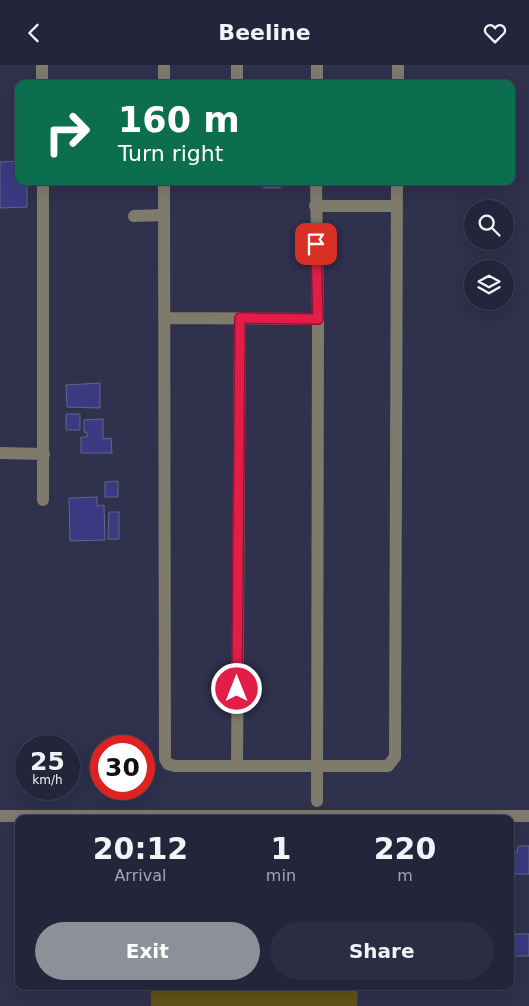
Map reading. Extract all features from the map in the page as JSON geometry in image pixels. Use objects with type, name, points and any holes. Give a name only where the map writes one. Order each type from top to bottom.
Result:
[{"type":"street","points":[[42,65],[42,80]]},
{"type":"street","points":[[164,65],[164,80]]},
{"type":"street","points":[[237,65],[237,80]]},
{"type":"street","points":[[317,65],[317,80]]},
{"type":"street","points":[[398,65],[398,80]]},
{"type":"street","points":[[43,185],[43,500]]},
{"type":"street","points":[[164,185],[165,759],[168,764],[175,765],[316,767],[388,767],[395,757],[397,185]]},
{"type":"street","points":[[316,185],[318,319],[317,801]]},
{"type":"street","points":[[316,206],[397,206]]},
{"type":"street","points":[[134,216],[164,215]]},
{"type":"street","points":[[237,765],[240,318]]},
{"type":"street","points":[[164,319],[318,319]]},
{"type":"street","points":[[0,453],[44,454]]},
{"type":"street","points":[[0,816],[15,816]]},
{"type":"street","points":[[514,816],[529,816]]},
{"type":"shaded area","points":[[151,990],[358,990],[357,1006],[151,1006]]},
{"type":"building","points":[[15,161],[15,185],[27,185],[27,207],[0,208],[0,162]]},
{"type":"building","points":[[264,185],[280,185],[280,188],[264,188]]},
{"type":"building","points":[[100,383],[100,408],[67,407],[66,385]]},
{"type":"building","points":[[66,414],[80,414],[80,430],[66,430]]},
{"type":"building","points":[[103,419],[103,439],[111,438],[112,453],[81,453],[81,437],[87,437],[87,433],[84,432],[84,420]]},
{"type":"building","points":[[118,481],[118,497],[105,497],[105,482]]},
{"type":"building","points":[[97,497],[97,506],[104,505],[105,540],[70,541],[69,498]]},
{"type":"building","points":[[109,512],[119,512],[119,539],[108,539]]},
{"type":"building","points":[[518,846],[529,846],[529,874],[514,874],[514,852],[517,852]]},
{"type":"building","points":[[515,934],[529,934],[529,956],[514,956]]},
{"type":"route","points":[[237,689],[240,318],[318,319],[316,244]]}]
